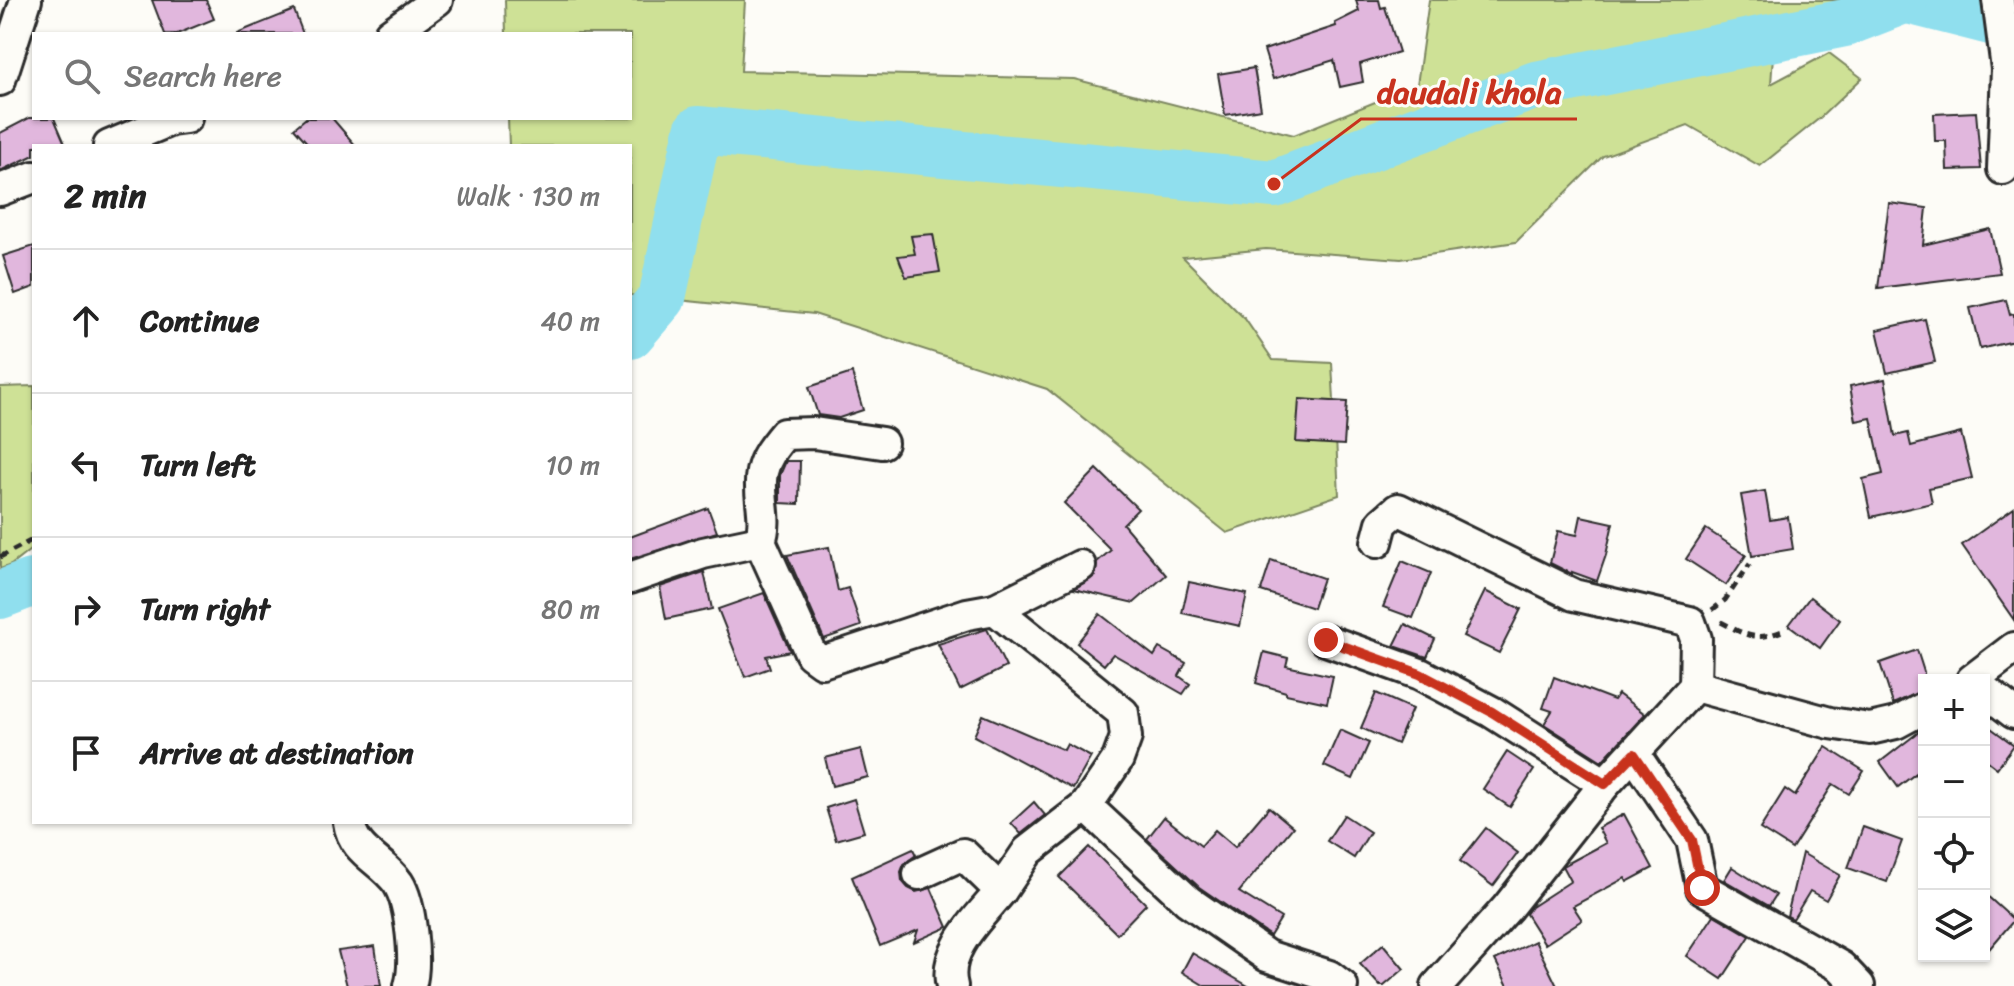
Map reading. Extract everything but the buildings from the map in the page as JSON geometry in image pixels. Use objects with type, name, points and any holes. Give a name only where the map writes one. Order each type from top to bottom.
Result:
[{"type":"street","points":[[0,80],[26,0]]},
{"type":"street","points":[[392,32],[429,2]]},
{"type":"street","points":[[2003,169],[2007,69],[2003,50],[2004,8]]},
{"type":"street","points":[[114,144],[171,120]]},
{"type":"street","points":[[0,190],[32,178]]},
{"type":"street","points":[[882,443],[814,433],[784,434],[769,452],[761,474],[765,529],[760,541],[811,654],[822,662],[967,614],[995,609],[1080,566]]},
{"type":"street","points":[[1377,542],[1382,523],[1398,509],[1574,595],[1690,622],[1696,639],[1695,686],[1605,784],[1507,908],[1437,986]]},
{"type":"street","points":[[632,577],[703,553],[760,541]]},
{"type":"street","points":[[952,986],[952,962],[958,946],[1028,851],[1086,806],[1118,759],[1126,737],[1123,713],[995,609]]},
{"type":"street","points":[[1326,640],[1420,674],[1492,712],[1605,784]]},
{"type":"street","points":[[1980,674],[2014,648]]},
{"type":"street","points":[[1695,686],[1830,723],[1870,729],[1896,723],[1918,711]]},
{"type":"street","points":[[1990,695],[2014,713]]},
{"type":"street","points":[[1634,754],[1692,840],[1702,888],[1841,967],[1859,986]]},
{"type":"street","points":[[1086,806],[1188,901],[1267,956],[1329,976],[1342,986]]},
{"type":"street","points":[[349,824],[351,836],[399,884],[410,927],[413,955],[410,986]]},
{"type":"street","points":[[919,874],[963,854],[1001,891]]},
{"type":"path","points":[[0,557],[32,540]]},
{"type":"path","points":[[1750,564],[1725,600],[1706,615],[1751,638],[1767,637],[1782,631]]},
{"type":"green space","points":[[505,0],[745,0],[741,71],[1074,79],[1294,135],[1417,85],[1429,0],[1864,0],[1775,27],[1771,84],[1829,53],[1862,78],[1821,117],[1760,166],[1688,125],[1603,156],[1516,242],[1401,259],[1266,249],[1183,257],[1245,319],[1273,360],[1332,363],[1339,495],[1227,533],[1047,389],[814,314],[632,295],[632,144],[509,144],[508,120],[632,120],[632,32],[506,32]]},
{"type":"green space","points":[[32,386],[32,549],[11,565],[0,569],[0,387]]},
{"type":"waterway","points":[[632,333],[662,298],[698,130],[1274,184],[1536,85],[1845,23],[1904,0]]},
{"type":"waterway","points":[[1908,0],[2014,27]]},
{"type":"waterway","points":[[0,595],[31,583]]},
{"type":"place","name":"daudali khola","points":[[1274,184]]},
{"type":"route","points":[[1326,640],[1420,674],[1492,712],[1605,784],[1634,754],[1692,840],[1702,888]]}]
